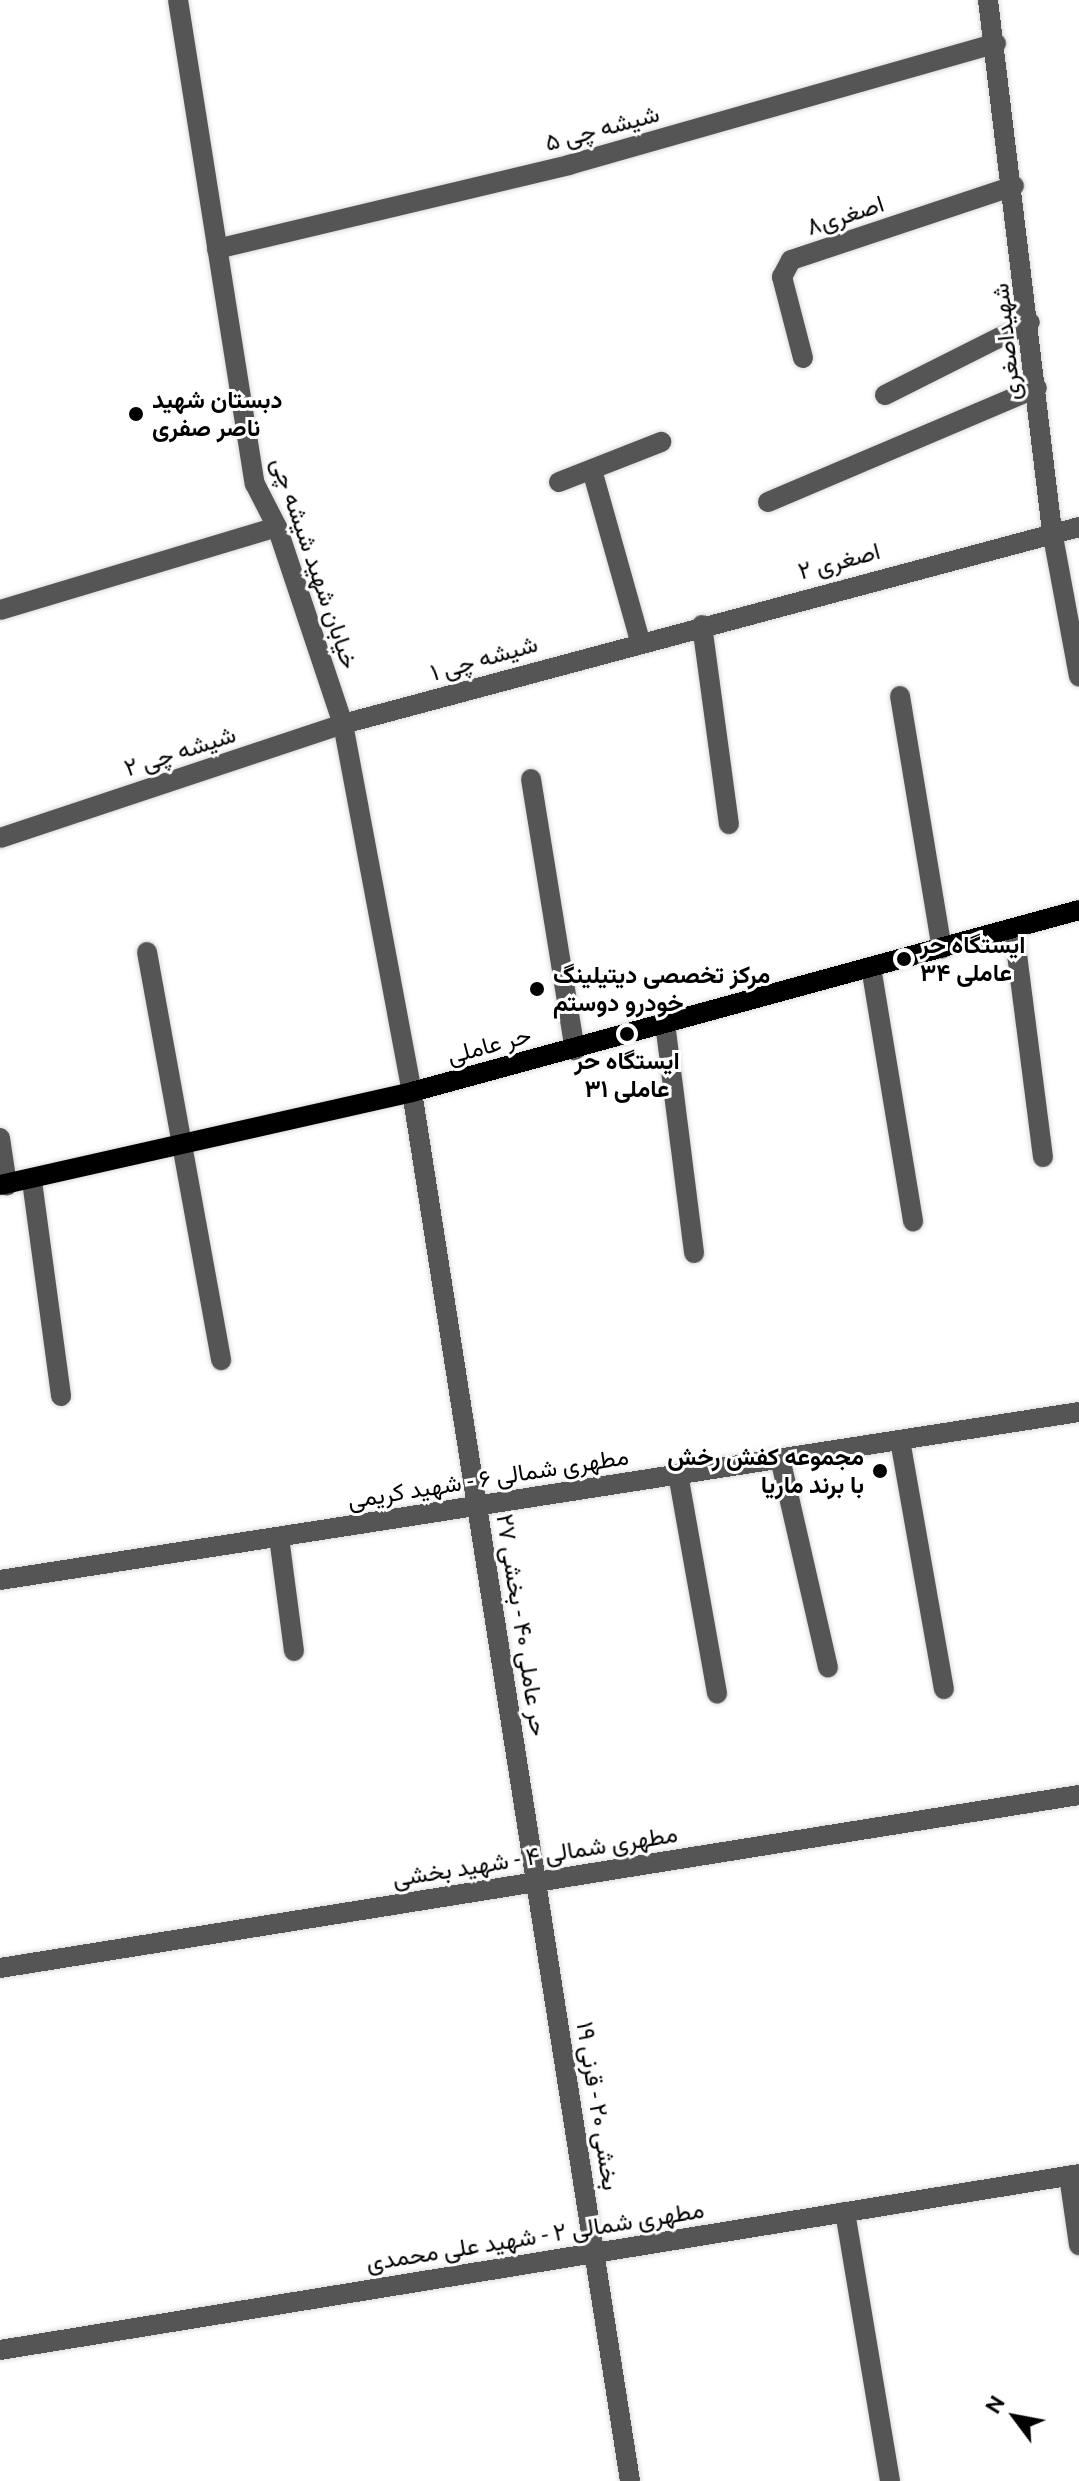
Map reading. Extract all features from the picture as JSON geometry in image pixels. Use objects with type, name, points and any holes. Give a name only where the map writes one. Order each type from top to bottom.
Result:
[{"type":"main road","name":"حر عاملی","points":[[4,1185],[185,1148],[412,1092],[1014,931],[1079,910]]},
{"type":"street","name":"خیابان شهید شیشه چی","points":[[178,0],[255,484],[277,527],[343,724],[412,1092]]},
{"type":"street","name":"شهیداصغری","points":[[988,0],[1014,186],[1052,531],[1079,677]]},
{"type":"street","name":"شیشه چی ۵","points":[[217,249],[569,165],[996,43]]},
{"type":"street","name":"اصغری۸","points":[[803,358],[782,277],[791,260],[1014,186]]},
{"type":"street","points":[[885,395],[1030,322]]},
{"type":"street","points":[[768,502],[1037,388]]},
{"type":"street","points":[[559,482],[661,442]]},
{"type":"street","points":[[592,470],[640,641]]},
{"type":"street","points":[[0,610],[277,527]]},
{"type":"street","name":"اصغری ۲","points":[[640,641],[1052,531],[1079,527]]},
{"type":"street","points":[[702,625],[729,824]]},
{"type":"street","name":"شیشه چی ۱","points":[[343,724],[640,641]]},
{"type":"street","points":[[900,696],[942,949]]},
{"type":"street","name":"شیشه چی ۲","points":[[0,838],[343,724]]},
{"type":"street","points":[[531,779],[575,1050]]},
{"type":"street","points":[[1014,931],[1043,1157]]},
{"type":"street","points":[[147,952],[185,1148],[221,1360]]},
{"type":"street","points":[[871,967],[913,1222]]},
{"type":"street","points":[[665,1023],[694,1253]]},
{"type":"street","name":"حر عاملی ۴۰ - بخشی ۲۷","points":[[412,1092],[536,1882]]},
{"type":"street","points":[[0,1138],[4,1185]]},
{"type":"street","points":[[32,1181],[61,1396]]},
{"type":"street","name":"مطهری شمالی ۶ - شهید کریمی","points":[[0,1580],[1079,1412]]},
{"type":"street","points":[[900,1440],[944,1689]]},
{"type":"street","points":[[780,1458],[828,1668]]},
{"type":"street","points":[[678,1474],[717,1694]]},
{"type":"street","points":[[279,1537],[294,1651]]},
{"type":"street","name":"مطهری شمالی ۴ - شهید بخشی","points":[[0,1968],[1079,1795]]},
{"type":"street","name":"بخشی ۲۰ - قرنی ۱۹","points":[[536,1882],[630,2481]]},
{"type":"street","points":[[1074,2175],[1079,2245]]},
{"type":"street","name":"مطهری شمالی ۲ - شهید علی محمدی","points":[[0,2350],[1074,2175]]},
{"type":"street","points":[[845,2212],[890,2481]]},
{"type":"place","name":"دبستان شهید ناصر صفری","points":[[136,414]]},
{"type":"place","name":"ایستگاه حر عاملی ۳۴","points":[[904,959]]},
{"type":"place","name":"مرکز تخصصی دیتیلینگ خودرو دوستم","points":[[537,989]]},
{"type":"place","name":"ایستگاه حر عاملی ۳۱","points":[[627,1034]]},
{"type":"place","name":"مجموعه کفش رخش با برند ماریا","points":[[880,1471]]}]
